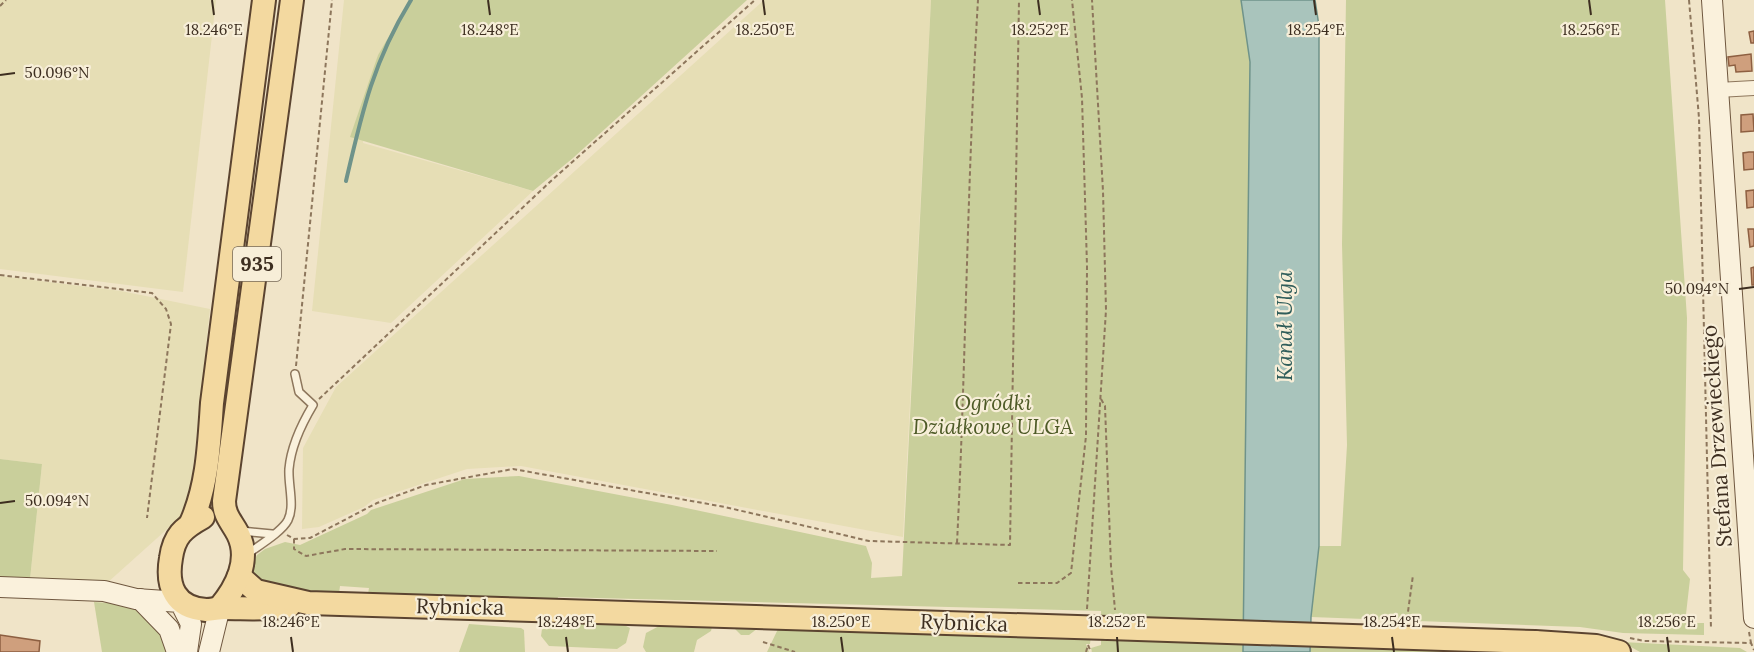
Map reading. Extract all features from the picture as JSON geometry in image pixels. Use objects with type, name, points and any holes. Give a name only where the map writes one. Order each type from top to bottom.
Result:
[{"type":"main road","name":"935","points":[[168,576],[174,541],[191,523],[199,503],[209,457],[212,403],[264,0]]},
{"type":"main road","name":"935","points":[[241,567],[242,546],[224,511],[224,495],[292,0]]},
{"type":"main road","points":[[191,523],[208,517],[234,528]]},
{"type":"main road","points":[[168,576],[173,592],[180,602],[202,609],[220,608],[235,590],[241,567]]},
{"type":"main road","name":"Rybnicka","points":[[241,567],[256,591],[308,603]]},
{"type":"main road","name":"Rybnicka","points":[[220,608],[268,609],[308,603],[1112,622],[1596,646],[1623,645]]},
{"type":"street","name":"Stefana Drzewieckiego","points":[[1712,0],[1754,618]]},
{"type":"street","points":[[1718,90],[1754,88]]},
{"type":"street","points":[[140,599],[168,576]]},
{"type":"street","points":[[0,587],[104,591],[140,599],[180,602],[191,624],[187,652]]},
{"type":"street","points":[[140,599],[170,629],[177,652]]},
{"type":"street","points":[[209,652],[220,608]]},
{"type":"lane","points":[[241,567],[276,533],[290,514],[289,469],[292,451],[299,432],[314,405],[299,392],[296,374]]},
{"type":"lane","points":[[234,528],[276,533]]},
{"type":"path","points":[[0,6],[6,0]]},
{"type":"path","points":[[296,374],[332,0]]},
{"type":"path","points":[[314,405],[552,180],[755,0]]},
{"type":"path","points":[[957,543],[963,411],[970,128],[978,0]]},
{"type":"path","points":[[276,533],[294,539],[310,538],[377,503],[426,485],[513,469],[725,507],[869,541],[1010,545],[1019,0]]},
{"type":"path","points":[[1018,583],[1057,583],[1071,573],[1086,436],[1087,266],[1082,98],[1072,0]]},
{"type":"path","points":[[1087,614],[1106,310],[1103,190],[1092,0]]},
{"type":"path","points":[[1689,0],[1699,118],[1711,629]]},
{"type":"path","points":[[0,275],[152,293],[166,309],[171,324],[147,518]]},
{"type":"path","points":[[1101,399],[1106,416],[1112,622]]},
{"type":"path","points":[[294,539],[294,549],[306,556],[345,549],[717,551]]},
{"type":"path","points":[[1406,622],[1413,575]]},
{"type":"path","points":[[1623,645],[1644,641],[1751,643],[1754,650]]},
{"type":"path","points":[[763,642],[795,652]]},
{"type":"path","points":[[1086,652],[1088,645],[1091,652]]},
{"type":"shaded area","points":[[0,0],[216,0],[183,292],[0,269]]},
{"type":"shaded area","points":[[344,0],[410,0],[378,55],[363,143],[533,191],[391,323],[312,311]]},
{"type":"shaded area","points":[[764,0],[931,0],[903,537],[521,466],[467,469],[373,500],[364,507],[319,527],[302,529],[303,448],[336,387]]},
{"type":"shaded area","points":[[0,276],[121,291],[210,309],[191,488],[185,513],[107,583],[30,579],[42,464],[0,459]]},
{"type":"green space","points":[[410,0],[747,0],[573,158],[533,191],[350,137],[378,55]]},
{"type":"green space","name":"Ogródki Działkowe ULGA","points":[[931,0],[1241,0],[1250,62],[1243,652],[1092,652],[1091,648],[1101,645],[1101,611],[558,597],[557,601],[368,594],[369,588],[340,586],[339,593],[267,589],[257,582],[251,568],[257,555],[265,549],[285,542],[300,545],[367,514],[371,510],[465,479],[519,476],[672,505],[866,546],[872,563],[871,578],[902,576]]},
{"type":"green space","points":[[1346,0],[1665,0],[1687,318],[1683,570],[1690,579],[1685,623],[1704,623],[1704,635],[1623,633],[1580,627],[1311,617],[1319,546],[1341,546],[1347,445],[1342,244]]},
{"type":"green space","points":[[0,459],[42,464],[30,579],[0,578]]},
{"type":"green space","points":[[94,602],[121,605],[142,613],[157,628],[170,652],[102,652]]},
{"type":"green space","points":[[553,621],[620,623],[630,628],[626,643],[617,649],[549,646],[541,636],[542,629]]},
{"type":"green space","points":[[469,624],[521,628],[524,630],[525,652],[459,652]]},
{"type":"green space","points":[[661,625],[712,627],[711,631],[697,640],[694,652],[646,652],[643,647],[646,633]]},
{"type":"green space","points":[[733,627],[758,628],[749,635],[741,635]]},
{"type":"green space","points":[[778,629],[1091,636],[1090,644],[1086,644],[1089,652],[767,652]]},
{"type":"green space","points":[[1622,642],[1740,648],[1747,652],[1640,652]]},
{"type":"green space","points":[[1310,647],[1517,652],[1310,652]]},
{"type":"water","name":"Kanał Ulga","points":[[1241,0],[1315,0],[1319,26],[1319,546],[1311,617],[1310,652],[1243,652],[1250,62]]},
{"type":"building","points":[[1754,31],[1754,43],[1751,43],[1749,32]]},
{"type":"building","points":[[1751,54],[1752,71],[1736,72],[1735,65],[1729,66],[1728,57]]},
{"type":"building","points":[[1753,114],[1754,131],[1741,132],[1741,115]]},
{"type":"building","points":[[1754,152],[1754,169],[1744,170],[1743,153]]},
{"type":"building","points":[[1754,190],[1754,207],[1747,208],[1746,191]]},
{"type":"building","points":[[1748,229],[1754,229],[1754,246],[1750,247]]},
{"type":"building","points":[[1754,267],[1754,285],[1752,285],[1751,268]]},
{"type":"building","points":[[0,635],[40,641],[39,652],[0,652]]},
{"type":"waterway","points":[[346,181],[370,88],[387,45],[411,0]]}]
